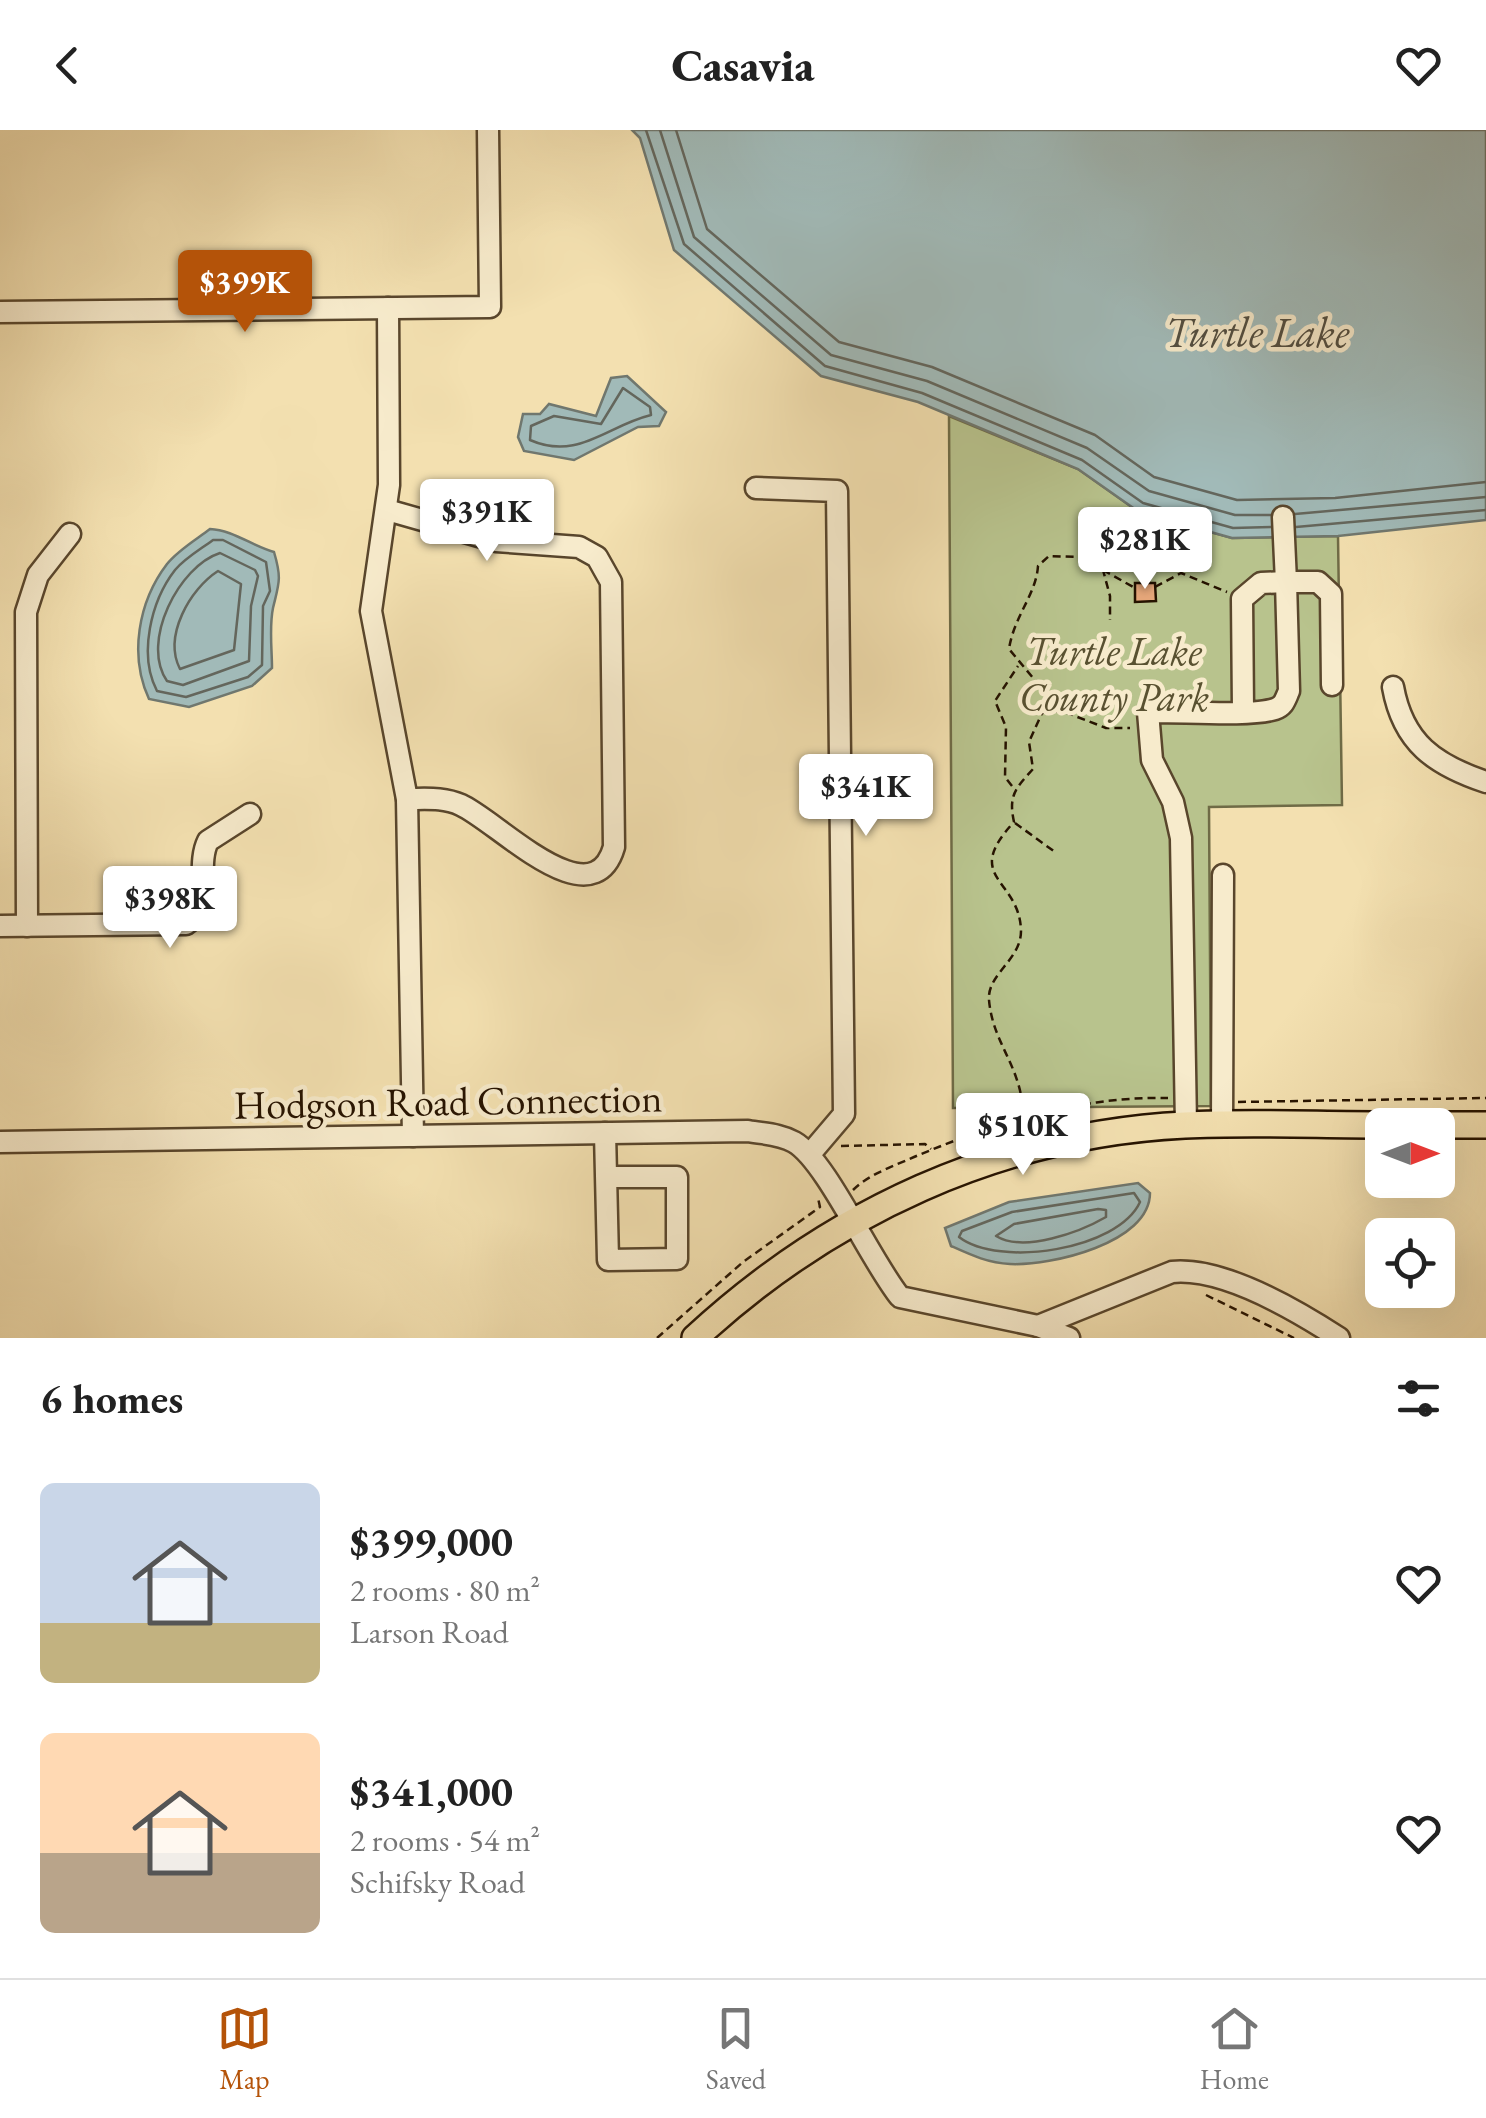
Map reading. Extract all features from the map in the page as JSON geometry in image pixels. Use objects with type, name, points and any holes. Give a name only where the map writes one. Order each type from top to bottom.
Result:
[{"type":"main road","points":[[695,1338],[801,1256],[914,1188],[984,1161],[1082,1136],[1186,1125],[1224,1113],[1365,1124]]},
{"type":"main road","points":[[1455,1125],[1486,1126]]},
{"type":"street","points":[[0,312],[490,307],[488,130]]},
{"type":"street","points":[[388,308],[391,443],[372,621],[407,798],[413,1136]]},
{"type":"street","points":[[756,488],[836,492],[844,1114],[810,1154],[900,1297],[1006,1329],[1038,1326],[1172,1272],[1195,1270],[1218,1275],[1339,1338]]},
{"type":"street","points":[[386,510],[496,541],[579,547],[597,556],[611,582],[614,847],[598,872],[573,876],[460,804],[407,798]]},
{"type":"street","points":[[1186,1125],[1181,838],[1173,802],[1152,760],[1148,712],[1273,710],[1284,704],[1288,692],[1283,517]]},
{"type":"street","points":[[27,926],[26,612],[38,575],[70,534]]},
{"type":"street","points":[[1243,710],[1242,599],[1261,584],[1318,582],[1331,594],[1332,686]]},
{"type":"street","points":[[1393,687],[1412,740],[1430,758],[1486,782]]},
{"type":"street","points":[[0,926],[186,924],[202,905],[202,862],[208,841],[250,814]]},
{"type":"street","points":[[1222,875],[1224,1113]]},
{"type":"street","name":"Hodgson Road Connection","points":[[0,1142],[748,1131],[782,1136],[810,1154]]},
{"type":"street","points":[[606,1134],[606,1177],[608,1260],[678,1258],[676,1177],[606,1177]]},
{"type":"street","points":[[1038,1326],[1069,1338]]},
{"type":"path","points":[[1105,532],[1103,570],[1110,596],[1110,620]]},
{"type":"path","points":[[1055,852],[1014,822],[1010,804],[1014,788],[1033,769],[1031,730],[1049,710],[1048,696],[1019,665],[1010,649],[1013,624],[1036,586],[1038,566],[1049,556],[1078,557],[1135,588]]},
{"type":"path","points":[[1156,587],[1180,572],[1242,599]]},
{"type":"path","points":[[1014,788],[1005,776],[1006,727],[995,701],[1019,665]]},
{"type":"path","points":[[1049,710],[1106,728],[1148,728]]},
{"type":"path","points":[[1014,822],[991,850],[990,870],[1019,916],[1021,934],[1011,962],[991,986],[988,998],[999,1040],[1018,1074],[1023,1119]]},
{"type":"path","points":[[853,1190],[932,1150],[1023,1119],[1087,1103],[1174,1098]]},
{"type":"path","points":[[1224,1113],[1486,1098]]},
{"type":"path","points":[[836,1146],[925,1144],[932,1150]]},
{"type":"path","points":[[657,1338],[743,1262],[820,1207],[817,1194]]},
{"type":"path","points":[[1206,1295],[1294,1338]]},
{"type":"green space","name":"Turtle Lake County Park","points":[[949,416],[1078,469],[1139,512],[1232,538],[1338,536],[1342,805],[1209,807],[1211,1106],[953,1108]]},
{"type":"water","name":"Turtle Lake","points":[[632,130],[1486,130],[1486,520],[1338,536],[1232,538],[1139,512],[1078,469],[918,402],[821,376],[674,250],[640,138]]},
{"type":"water","points":[[627,376],[666,412],[659,426],[638,427],[574,460],[524,451],[518,437],[523,414],[540,414],[549,404],[596,416],[611,378]]},
{"type":"water","points":[[210,529],[274,552],[279,581],[271,623],[272,668],[252,686],[189,707],[149,699],[138,647],[149,595],[171,559]]},
{"type":"water","points":[[1138,1183],[1150,1193],[1146,1210],[1134,1225],[1117,1238],[1072,1256],[1028,1264],[994,1262],[951,1246],[945,1228],[1009,1202]]},
{"type":"building","points":[[1135,583],[1155,583],[1156,601],[1135,602]]}]
